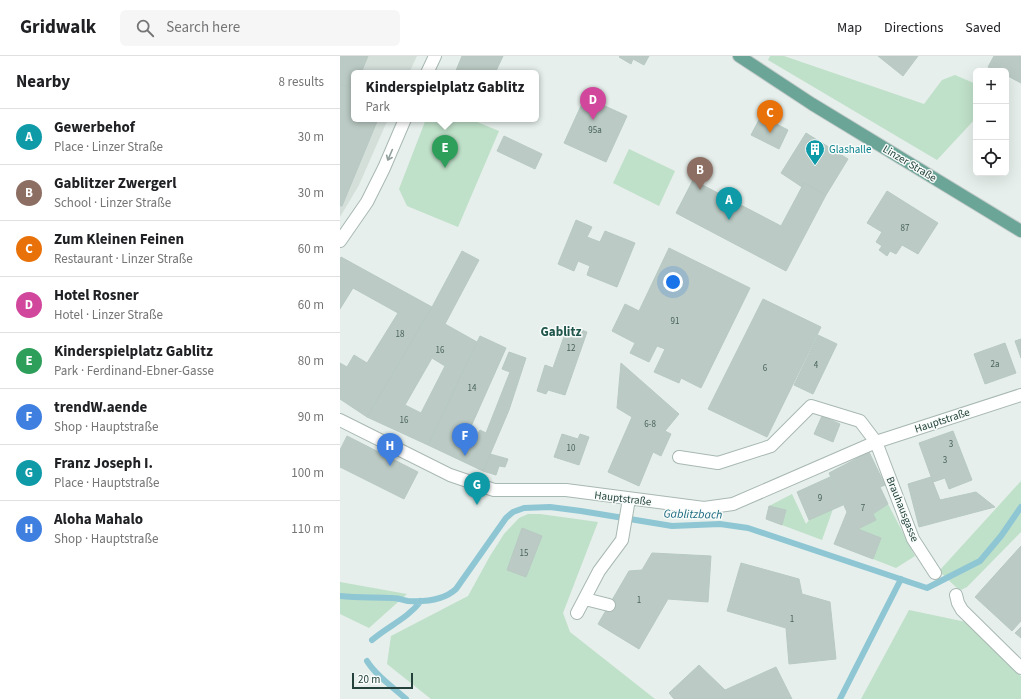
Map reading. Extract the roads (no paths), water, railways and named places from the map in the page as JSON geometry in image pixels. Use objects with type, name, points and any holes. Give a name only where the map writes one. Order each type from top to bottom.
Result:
[{"type":"main road","name":"Linzer Straße","points":[[739,56],[812,104],[1021,231]]},
{"type":"street","points":[[428,70],[435,56]]},
{"type":"street","points":[[340,241],[367,202],[384,168],[404,122]]},
{"type":"street","name":"Hauptstraße","points":[[340,420],[450,475],[494,490],[566,490],[628,504],[704,508],[733,504],[876,442],[1021,395]]},
{"type":"street","name":"Brauhausgasse","points":[[680,457],[718,463],[771,446],[811,406],[860,421],[876,442],[913,539],[935,573]]},
{"type":"street","points":[[577,613],[599,571],[622,540],[628,504]]},
{"type":"street","points":[[956,595],[962,610],[1021,668]]},
{"type":"street","points":[[585,599],[609,605]]},
{"type":"waterway","name":"Gablitzbach","points":[[340,596],[395,598],[408,601],[427,601],[446,596],[456,589],[506,518],[513,512],[524,508],[550,507],[672,526],[720,524],[748,528],[927,588],[980,561],[1001,536],[1021,507]]},
{"type":"waterway","points":[[840,699],[901,579]]},
{"type":"waterway","points":[[372,640],[404,618],[421,601]]},
{"type":"waterway","points":[[367,661],[380,676],[406,699]]},
{"type":"place","name":"Hotel Rosner","points":[[593,120]]},
{"type":"place","name":"Zum Kleinen Feinen","points":[[770,133]]},
{"type":"place","name":"Glashalle","points":[[815,166]]},
{"type":"place","name":"Kinderspielplatz Gablitz","points":[[445,168]]},
{"type":"place","name":"Gablitzer Zwergerl","points":[[700,190]]},
{"type":"place","name":"Gewerbehof","points":[[729,220]]},
{"type":"place","name":"trendW.aende","points":[[465,456]]},
{"type":"place","name":"Aloha Mahalo","points":[[390,466]]},
{"type":"place","name":"Franz Joseph I.","points":[[477,505]]},
{"type":"district","name":"Gablitz","points":[[561,331]]}]
